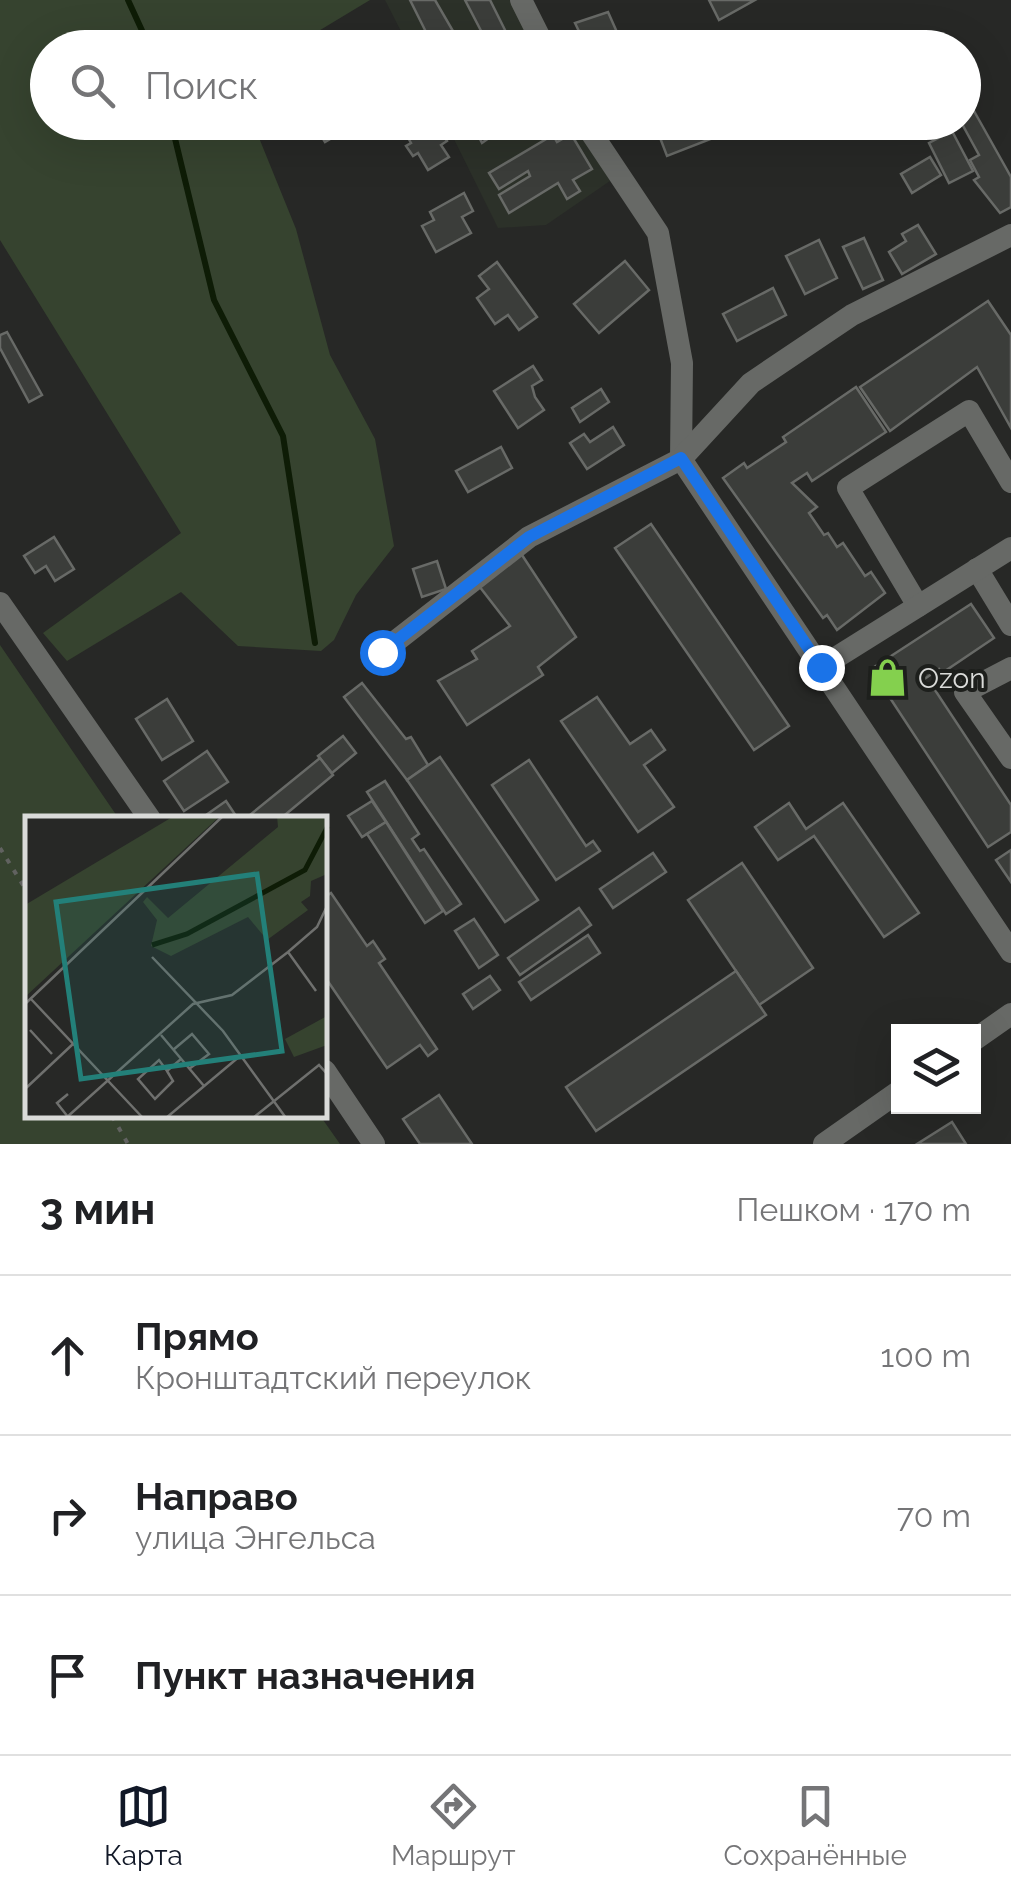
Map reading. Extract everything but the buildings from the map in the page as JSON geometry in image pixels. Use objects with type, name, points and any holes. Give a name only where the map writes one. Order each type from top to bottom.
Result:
[{"type":"street","points":[[522,0],[536,30]]},
{"type":"street","points":[[596,140],[658,233],[682,363],[681,458],[1011,952]]},
{"type":"street","points":[[382,652],[529,537],[681,458],[751,383],[852,314],[1009,242]]},
{"type":"street","points":[[918,606],[848,488],[969,411],[1011,482]]},
{"type":"street","points":[[821,667],[1011,548]]},
{"type":"street","points":[[978,569],[1011,626]]},
{"type":"street","points":[[0,604],[148,816]]},
{"type":"street","points":[[1011,668],[965,692],[1011,758]]},
{"type":"street","points":[[981,1035],[1011,1014]]},
{"type":"street","points":[[328,1076],[374,1144]]},
{"type":"street","points":[[824,1144],[891,1097]]},
{"type":"path","points":[[0,848],[25,887]]},
{"type":"path","points":[[114,1119],[128,1144]]},
{"type":"shaded area","points":[[385,0],[513,0],[528,30],[400,30]]},
{"type":"shaded area","points":[[454,140],[586,140],[610,181],[546,225],[498,228]]},
{"type":"green space","points":[[0,0],[370,0],[320,30],[30,30],[30,140],[260,140],[296,229],[330,355],[375,439],[394,546],[356,595],[334,640],[321,651],[238,646],[181,592],[67,661],[43,633],[181,533],[0,240]]},
{"type":"green space","points":[[0,645],[117,816],[25,816],[25,1119],[322,1119],[340,1144],[0,1144]]},
{"type":"waterway","points":[[128,0],[142,30]]},
{"type":"waterway","points":[[175,140],[214,300],[283,436],[315,643]]},
{"type":"place","name":"Ozon","points":[[888,678]]},
{"type":"route","points":[[382,652],[529,537],[681,458],[821,667]]}]
